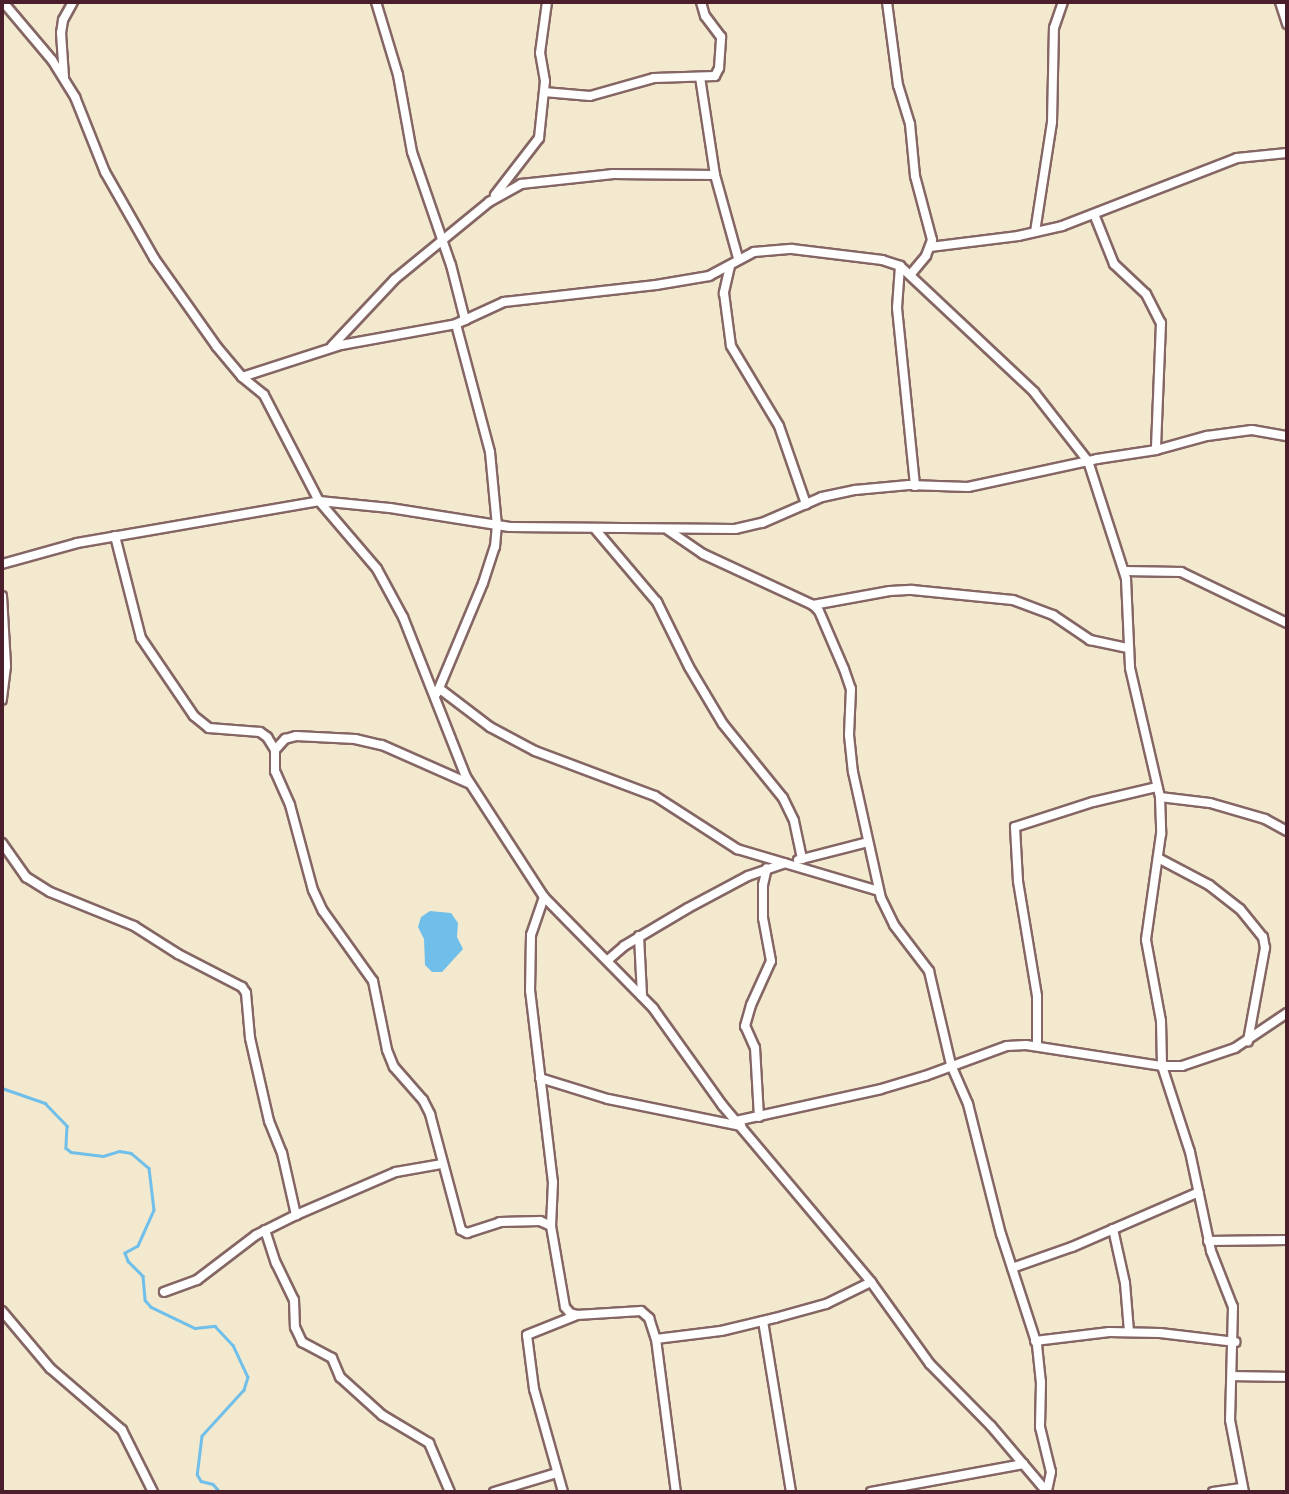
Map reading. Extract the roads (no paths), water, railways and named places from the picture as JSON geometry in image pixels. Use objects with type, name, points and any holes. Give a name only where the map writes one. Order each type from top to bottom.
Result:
[{"type":"street","points":[[3,2],[43,47],[64,79],[82,111],[105,172],[161,269],[242,377],[264,395],[319,501],[377,569],[403,617],[437,693],[449,740],[471,784],[544,897],[642,996],[739,1123],[871,1282],[930,1364],[991,1426],[1047,1492]]},
{"type":"street","points":[[64,79],[61,33],[63,20],[73,2]]},
{"type":"street","points":[[376,2],[398,75],[406,130],[441,242],[454,274],[465,320]]},
{"type":"street","points":[[330,348],[395,279],[489,202],[534,150],[539,138],[544,92],[540,53],[546,25],[547,2]]},
{"type":"street","points":[[544,92],[590,96],[654,78],[715,76],[718,72],[721,37],[705,16],[701,2]]},
{"type":"street","points":[[887,2],[898,85],[910,124],[915,176],[931,232],[930,247],[911,274]]},
{"type":"street","points":[[1035,232],[1052,122],[1054,28],[1063,2]]},
{"type":"street","points":[[1280,2],[1287,24]]},
{"type":"street","points":[[701,77],[715,175],[738,258]]},
{"type":"street","points":[[930,247],[1035,232],[1094,214],[1237,158],[1287,153]]},
{"type":"street","points":[[489,202],[521,184],[612,174],[715,175]]},
{"type":"street","points":[[1094,214],[1114,264],[1146,294],[1161,323],[1156,450]]},
{"type":"street","points":[[242,377],[330,348],[456,324],[518,299],[656,285],[709,276],[730,266],[738,258],[754,252],[792,249],[882,260],[900,265],[1034,392],[1088,461],[1124,571],[1129,648],[1137,708],[1160,797],[1158,858],[1146,940],[1160,1021],[1162,1066],[1190,1152],[1208,1241],[1231,1298],[1235,1342],[1232,1443],[1244,1490],[1213,1492]]},
{"type":"street","points":[[900,265],[898,321],[915,486]]},
{"type":"street","points":[[730,266],[724,293],[732,346],[779,426],[806,503]]},
{"type":"street","points":[[437,693],[487,571],[495,547],[497,526],[490,452],[456,324]]},
{"type":"street","points":[[2,564],[51,549],[115,536],[319,501],[390,508],[497,526],[735,529],[762,523],[806,503],[855,491],[915,486],[968,487],[1088,461],[1156,450],[1208,436],[1252,430],[1287,436]]},
{"type":"street","points":[[595,529],[657,602],[689,667],[723,724],[783,798],[794,821],[802,859]]},
{"type":"street","points":[[668,530],[703,554],[813,605],[828,630],[850,689],[849,735],[879,891],[894,925],[929,971],[951,1065],[968,1104],[1035,1340],[1041,1382],[1040,1427],[1051,1472],[1047,1492]]},
{"type":"street","points":[[115,536],[141,638],[194,716],[209,728],[260,732],[267,737],[275,750],[275,771],[290,805],[313,890],[323,911],[373,981],[387,1050],[399,1076],[423,1100],[430,1114],[442,1164],[464,1233],[500,1222],[540,1220],[551,1226]]},
{"type":"street","points":[[1124,571],[1181,572],[1287,623]]},
{"type":"street","points":[[813,605],[890,591],[912,590],[1013,600],[1053,615],[1090,640],[1129,648]]},
{"type":"street","points":[[2,596],[6,666],[2,700]]},
{"type":"street","points":[[437,693],[536,751],[655,796],[737,849],[879,891]]},
{"type":"street","points":[[275,750],[285,739],[296,736],[355,739],[382,745],[471,784]]},
{"type":"street","points":[[1037,1046],[1037,996],[1018,881],[1015,827],[1093,802],[1157,787]]},
{"type":"street","points":[[1160,797],[1210,803],[1265,819],[1287,831]]},
{"type":"street","points":[[608,960],[639,936],[767,869],[868,842]]},
{"type":"street","points":[[2,843],[26,877],[50,892],[134,926],[178,954],[242,987],[246,993],[250,1038],[268,1121],[282,1153],[296,1215]]},
{"type":"street","points":[[1158,858],[1209,885],[1256,924],[1263,937],[1265,948],[1248,1041]]},
{"type":"street","points":[[758,1117],[755,1048],[745,1026],[771,961],[763,919],[763,885],[767,869]]},
{"type":"street","points":[[544,897],[533,922],[530,958],[540,1078],[553,1182],[551,1226],[565,1307],[570,1313],[577,1315]]},
{"type":"street","points":[[639,936],[638,966],[642,996]]},
{"type":"street","points":[[540,1078],[608,1099],[739,1123],[881,1089],[1007,1046],[1037,1046],[1162,1066],[1182,1066],[1248,1041],[1287,1013]]},
{"type":"street","points":[[164,1292],[197,1280],[265,1230],[296,1215],[396,1172],[442,1164]]},
{"type":"street","points":[[1013,1268],[1199,1192]]},
{"type":"street","points":[[1113,1229],[1124,1275],[1129,1332]]},
{"type":"street","points":[[265,1230],[276,1263],[294,1300],[295,1327],[302,1342],[332,1358],[340,1377],[382,1415],[429,1443],[450,1492]]},
{"type":"street","points":[[1208,1241],[1287,1240]]},
{"type":"street","points":[[656,1339],[763,1321],[826,1304],[871,1282]]},
{"type":"street","points":[[2,1311],[50,1368],[122,1430],[153,1492]]},
{"type":"street","points":[[563,1492],[534,1389],[527,1335],[577,1315],[641,1311],[649,1318],[656,1339],[674,1492]]},
{"type":"street","points":[[763,1321],[791,1492]]},
{"type":"street","points":[[1035,1340],[1129,1332],[1235,1342]]},
{"type":"street","points":[[1232,1376],[1287,1377]]},
{"type":"street","points":[[871,1492],[1023,1464]]},
{"type":"street","points":[[494,1492],[557,1473]]},
{"type":"water","points":[[430,911],[451,913],[458,923],[457,937],[463,949],[442,972],[432,972],[425,965],[424,939],[418,927],[421,917]]},
{"type":"waterway","points":[[2,1088],[45,1103],[67,1126],[66,1148],[71,1152],[103,1156],[119,1151],[131,1153],[149,1168],[154,1210],[138,1246],[125,1253],[128,1261],[143,1276],[145,1300],[151,1307],[195,1328],[215,1326],[233,1345],[248,1377],[244,1390],[202,1436],[197,1474],[201,1481],[213,1484],[220,1492]]}]
